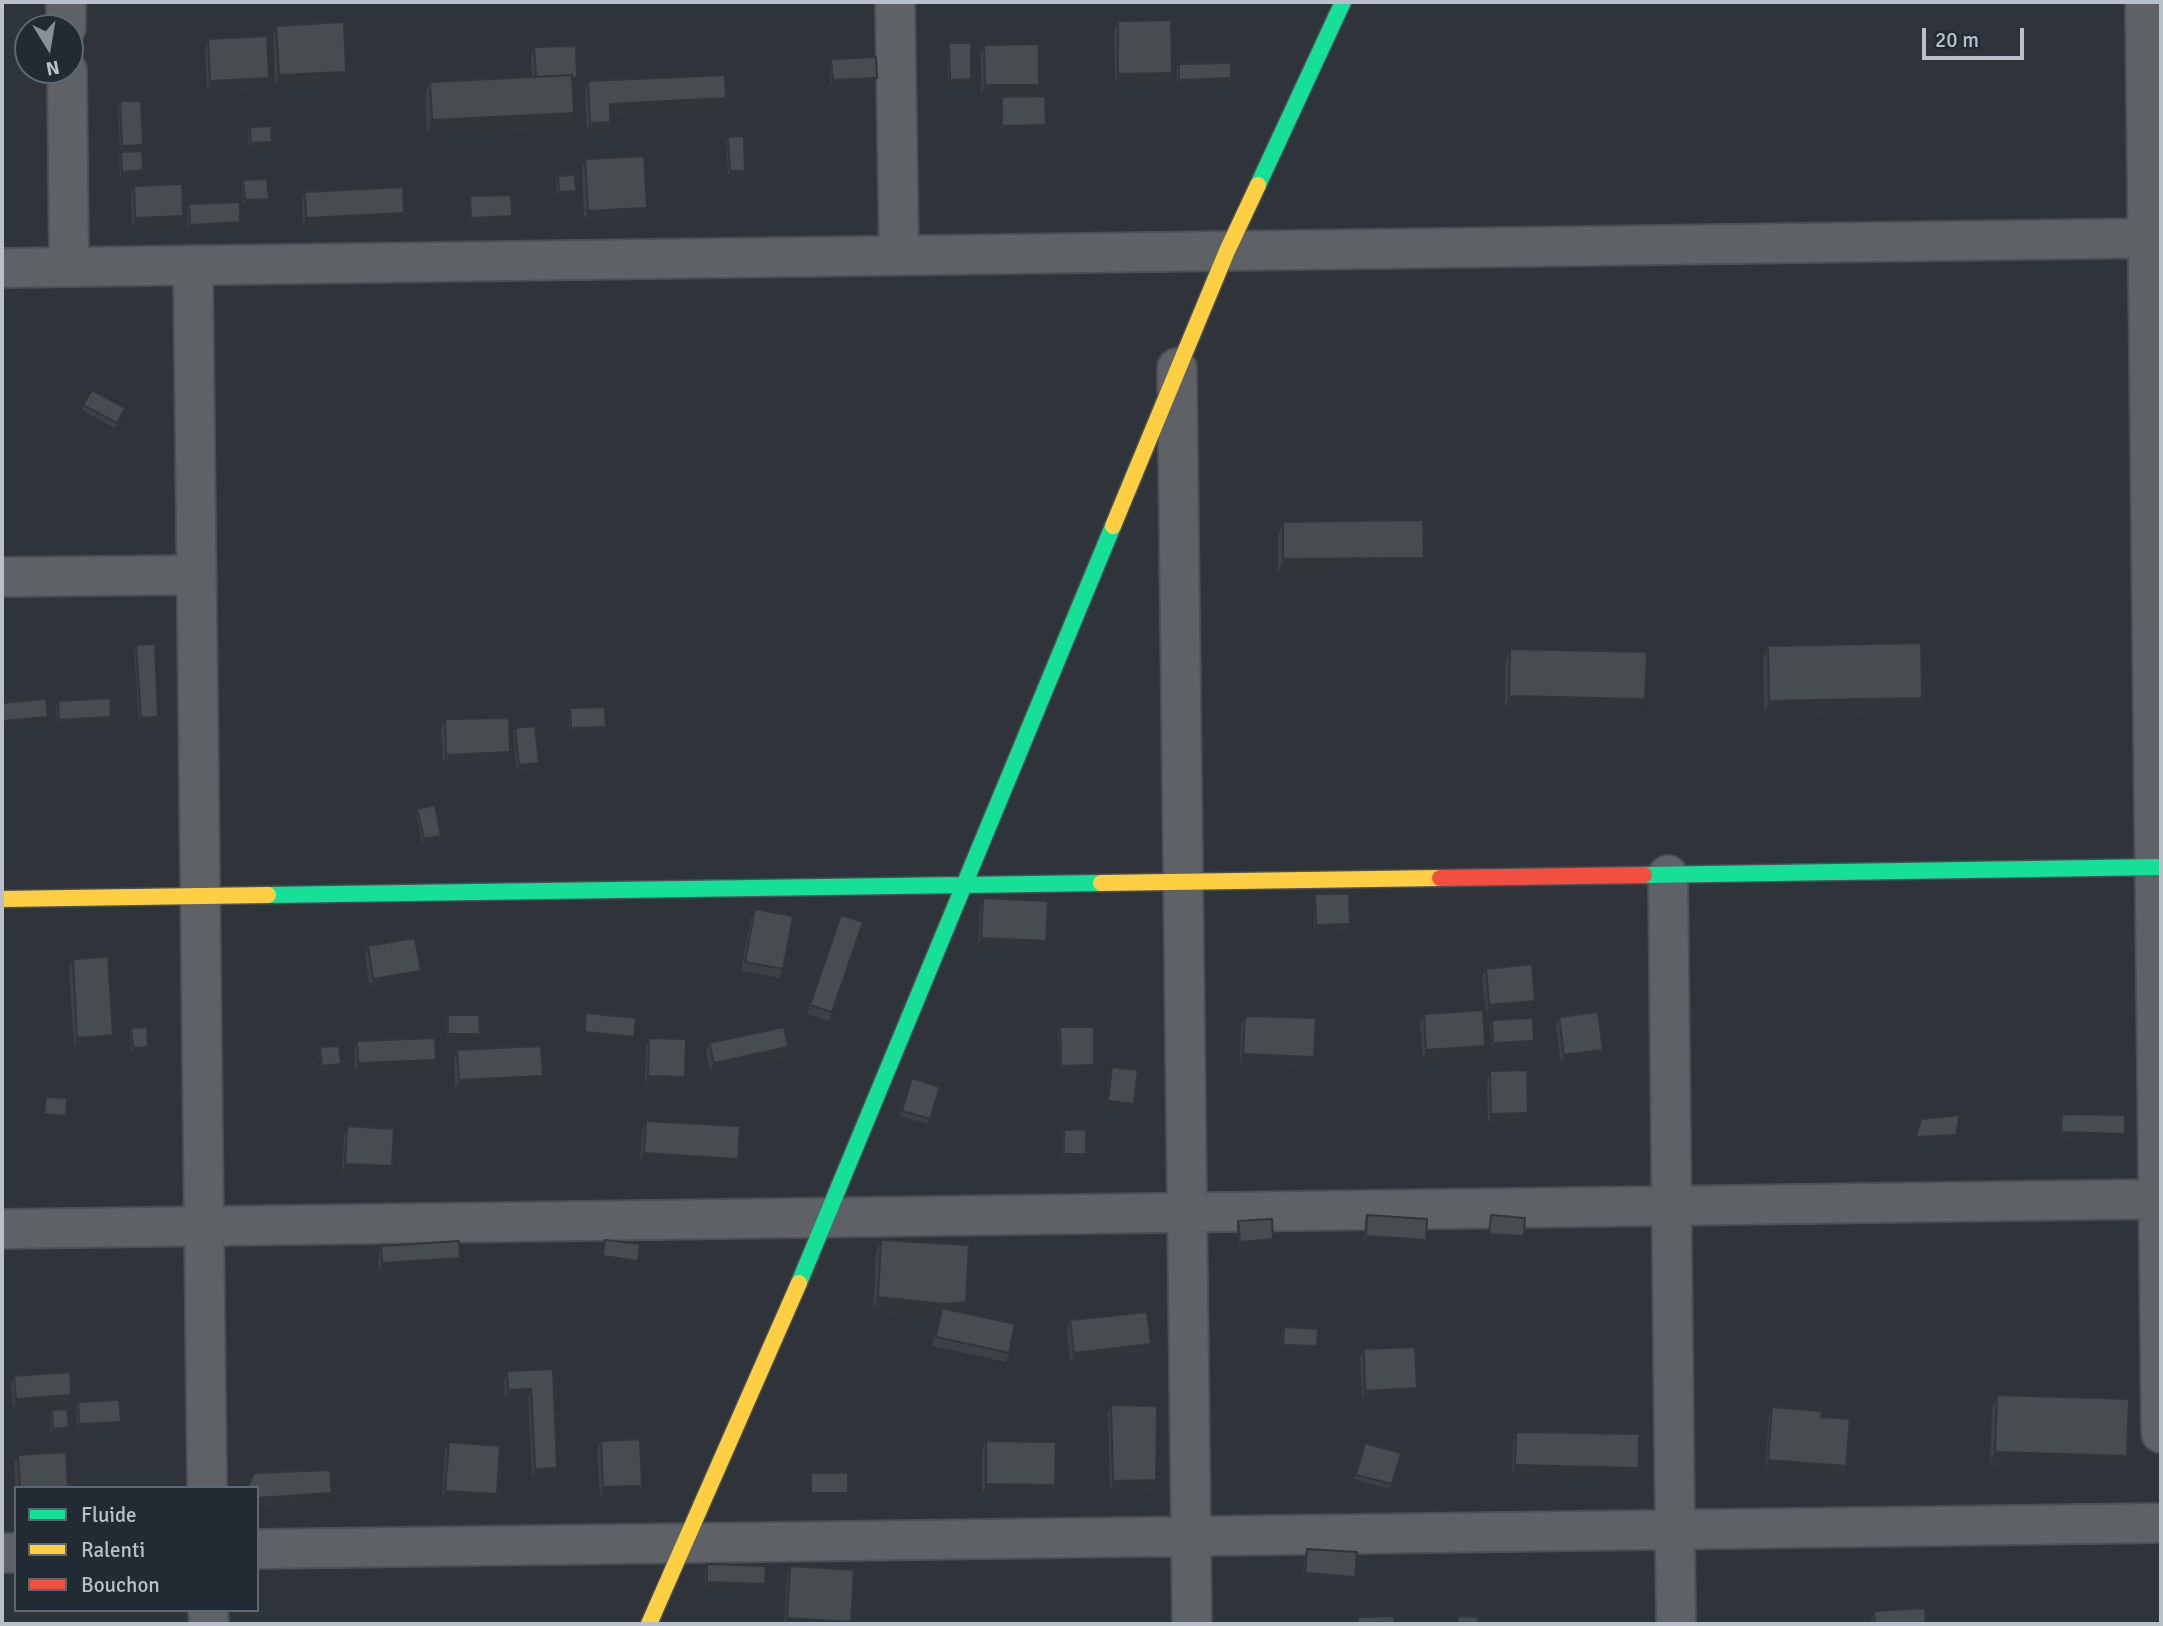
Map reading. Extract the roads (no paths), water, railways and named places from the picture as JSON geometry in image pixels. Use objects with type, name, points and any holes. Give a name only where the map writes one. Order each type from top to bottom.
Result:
[{"type":"street","points":[[895,2],[898,255]]},
{"type":"street","points":[[649,1624],[828,1217],[968,885],[1227,251],[1343,2]]},
{"type":"street","points":[[2145,2],[2154,238],[2161,1433]]},
{"type":"street","points":[[66,84],[69,267]]},
{"type":"street","points":[[2,268],[2154,238]]},
{"type":"street","points":[[193,265],[207,1486]]},
{"type":"street","points":[[1177,368],[1192,1624]]},
{"type":"street","points":[[2,577],[196,575]]},
{"type":"street","points":[[2,899],[2158,867]]},
{"type":"street","points":[[1668,875],[1676,1624]]},
{"type":"street","points":[[2,1229],[2160,1199]]},
{"type":"street","points":[[259,1549],[2161,1523]]}]
